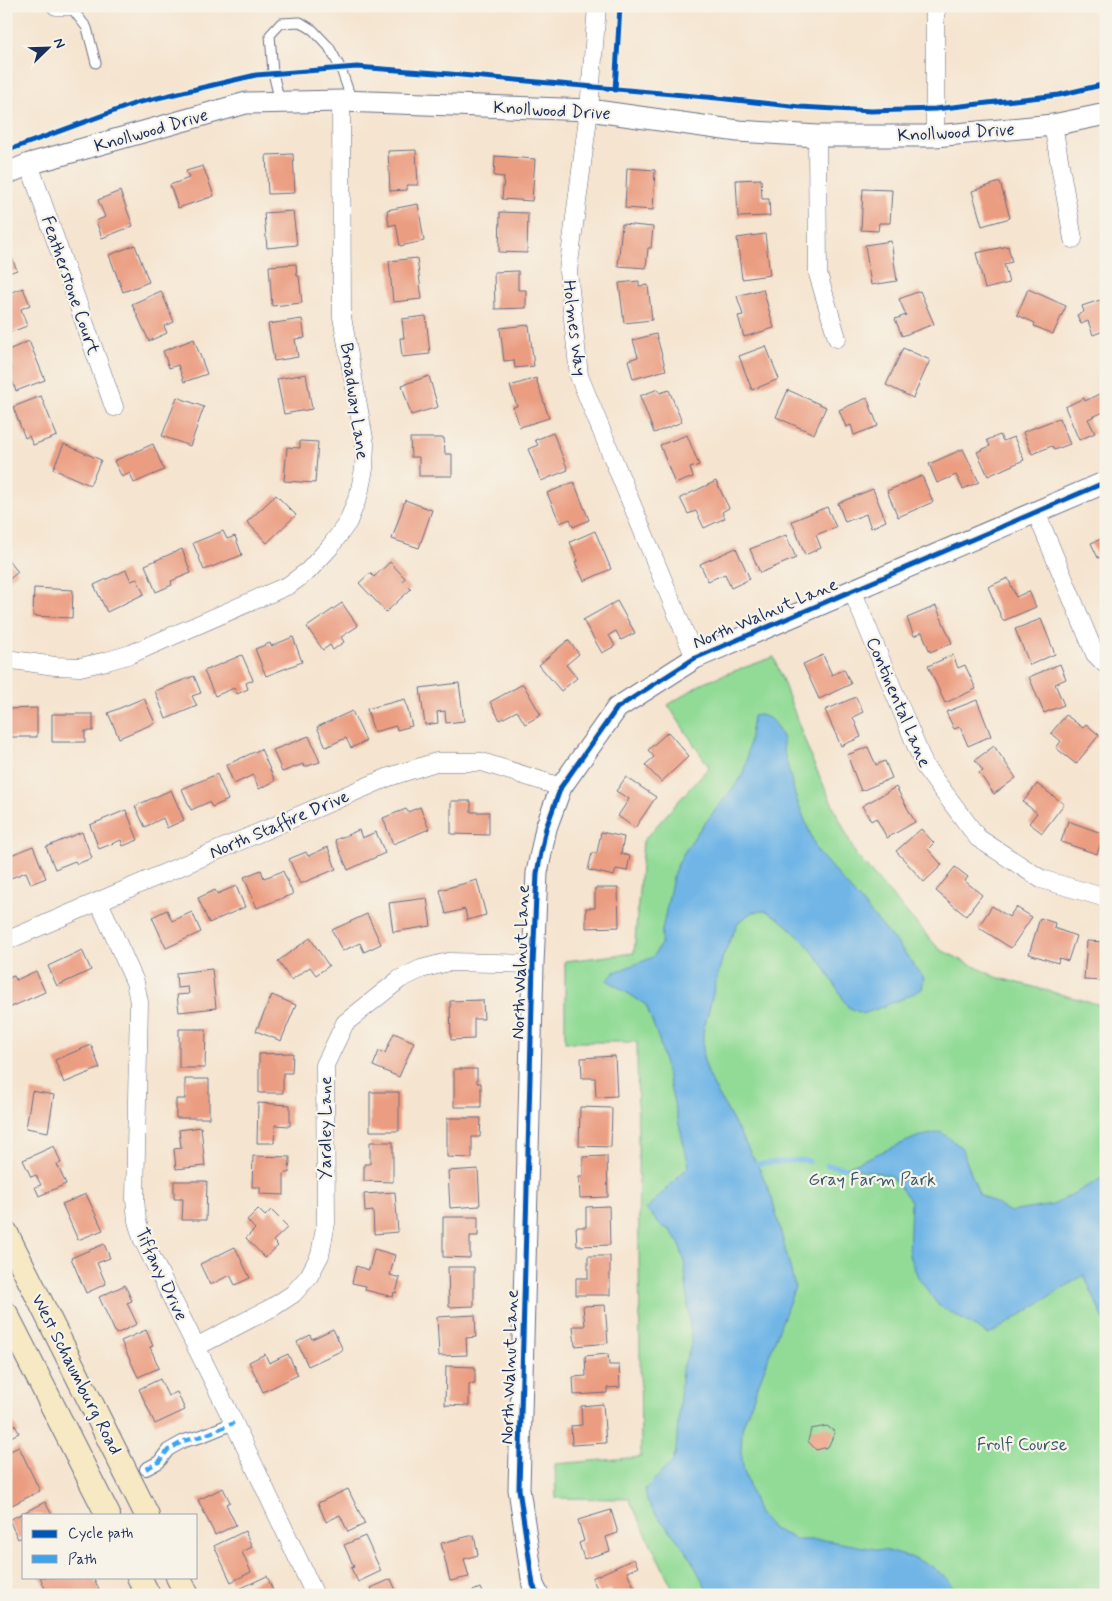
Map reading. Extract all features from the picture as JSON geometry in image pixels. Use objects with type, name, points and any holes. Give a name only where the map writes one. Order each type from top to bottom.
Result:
[{"type":"main road","name":"West Schaumburg Road","points":[[6,1233],[146,1514]]},
{"type":"main road","name":"West Schaumburg Road","points":[[6,1314],[107,1514]]},
{"type":"main road","points":[[140,1578],[148,1595]]},
{"type":"main road","points":[[178,1578],[187,1595]]},
{"type":"street","points":[[56,6],[71,6]]},
{"type":"street","name":"Holmes Way","points":[[597,6],[588,110],[568,271],[579,376],[695,658]]},
{"type":"street","points":[[935,136],[935,14],[938,6]]},
{"type":"street","name":"Knollwood Drive","points":[[6,174],[29,164],[246,103],[346,101],[588,110],[738,131],[817,136],[935,136],[1053,125],[1106,114]]},
{"type":"street","name":"Broadway Lane","points":[[6,660],[80,667],[131,654],[289,585],[308,571],[330,547],[348,522],[359,494],[364,469],[365,444],[342,317],[346,101]]},
{"type":"street","points":[[1053,125],[1074,239]]},
{"type":"street","points":[[817,136],[818,274],[837,338]]},
{"type":"street","name":"Featherstone Court","points":[[29,164],[114,407]]},
{"type":"street","name":"North Walnut Lane","points":[[538,1595],[533,1585],[519,1489],[533,964],[537,873],[546,828],[561,787],[616,708],[695,658],[1106,482]]},
{"type":"street","points":[[1036,512],[1094,654],[1106,666]]},
{"type":"street","name":"Continental Lane","points":[[852,590],[925,767],[978,838],[1041,879],[1106,898]]},
{"type":"street","name":"North Staffire Drive","points":[[6,941],[389,777],[436,762],[482,762],[561,787]]},
{"type":"street","name":"Tiffany Drive","points":[[99,902],[136,982],[139,1002],[135,1199],[137,1221],[142,1238],[234,1423],[316,1595]]},
{"type":"street","name":"Yardley Lane","points":[[196,1347],[273,1307],[293,1294],[309,1276],[320,1255],[326,1223],[325,1065],[345,1023],[400,979],[421,969],[448,962],[533,964]]},
{"type":"street","points":[[146,1469],[159,1462],[168,1450],[184,1441],[234,1423]]},
{"type":"lane","points":[[71,6],[86,28],[96,63]]},
{"type":"lane","points":[[280,102],[273,74],[270,35],[281,23],[300,22],[313,30],[330,47],[340,69],[346,101]]},
{"type":"green space","name":"Gray Farm Park","points":[[774,657],[812,760],[856,855],[939,949],[996,977],[1101,1005],[1106,1004],[1106,1595],[676,1595],[629,1499],[556,1498],[555,1464],[641,1457],[637,1042],[565,1042],[565,961],[634,953],[643,841],[709,767],[668,705],[706,681]]},
{"type":"water","points":[[760,715],[769,718],[775,724],[783,739],[783,748],[795,795],[817,851],[901,948],[924,978],[922,989],[900,1000],[863,1014],[848,1007],[821,962],[807,945],[778,918],[766,911],[752,912],[738,923],[723,956],[703,1032],[703,1057],[710,1079],[761,1172],[772,1198],[795,1287],[742,1428],[741,1452],[744,1472],[759,1514],[773,1529],[798,1540],[824,1540],[887,1551],[913,1558],[931,1566],[947,1578],[954,1588],[955,1595],[710,1595],[686,1550],[647,1501],[645,1489],[673,1461],[676,1451],[682,1369],[690,1349],[691,1339],[684,1260],[679,1243],[670,1230],[661,1226],[646,1209],[689,1166],[659,1040],[646,1005],[607,980],[615,972],[651,958],[661,944],[662,930],[674,872],[697,833],[741,778],[746,764],[753,716]]},
{"type":"water","points":[[941,1132],[961,1147],[979,1194],[1010,1212],[1053,1205],[1106,1176],[1106,1325],[1084,1275],[989,1335],[938,1305],[918,1277],[909,1256],[911,1201],[890,1175],[844,1168],[917,1137]]},
{"type":"building","points":[[416,150],[418,185],[407,185],[407,190],[390,191],[388,151]]},
{"type":"building","points":[[293,154],[295,193],[268,194],[266,155]]},
{"type":"building","points":[[495,156],[535,159],[532,201],[502,199],[504,177],[494,176]]},
{"type":"building","points":[[203,166],[214,196],[178,208],[170,185],[189,178],[186,171]]},
{"type":"building","points":[[627,168],[655,170],[653,210],[625,208]]},
{"type":"building","points":[[761,179],[762,199],[769,199],[770,216],[738,217],[736,180]]},
{"type":"building","points":[[1000,182],[1010,218],[982,226],[972,191]]},
{"type":"building","points":[[863,189],[892,190],[890,223],[879,223],[878,231],[861,230]]},
{"type":"building","points":[[120,191],[133,226],[102,238],[96,221],[105,217],[98,200]]},
{"type":"building","points":[[418,204],[424,241],[400,246],[396,224],[389,226],[387,210]]},
{"type":"building","points":[[293,211],[297,245],[267,248],[264,213]]},
{"type":"building","points":[[500,212],[528,213],[527,253],[499,252]]},
{"type":"building","points":[[622,224],[653,227],[651,248],[648,248],[646,268],[618,266]]},
{"type":"building","points":[[765,234],[770,275],[742,279],[737,238]]},
{"type":"building","points":[[891,241],[897,281],[871,285],[865,245]]},
{"type":"building","points":[[135,245],[149,282],[123,292],[109,255]]},
{"type":"building","points":[[1008,246],[1012,262],[1004,264],[1009,283],[985,289],[976,253]]},
{"type":"building","points":[[6,248],[17,270],[6,274]]},
{"type":"building","points":[[417,258],[422,299],[393,302],[389,261]]},
{"type":"building","points":[[296,264],[302,303],[272,306],[269,266]]},
{"type":"building","points":[[518,271],[518,290],[526,290],[526,308],[495,309],[494,272]]},
{"type":"building","points":[[639,281],[639,286],[648,285],[652,320],[624,323],[619,283]]},
{"type":"building","points":[[23,288],[30,305],[21,309],[27,326],[6,334],[6,294]]},
{"type":"building","points":[[763,289],[774,328],[744,337],[738,316],[743,315],[737,296]]},
{"type":"building","points":[[1028,289],[1066,306],[1053,334],[1034,326],[1035,323],[1017,315]]},
{"type":"building","points":[[161,291],[174,322],[164,326],[167,333],[149,341],[132,304]]},
{"type":"building","points":[[920,291],[934,324],[902,336],[895,319],[906,315],[899,299]]},
{"type":"building","points":[[1100,300],[1102,307],[1106,305],[1106,330],[1093,335],[1088,321],[1081,324],[1077,315],[1084,312],[1082,306]]},
{"type":"building","points":[[426,316],[430,354],[402,357],[400,338],[404,338],[402,319]]},
{"type":"building","points":[[302,319],[305,338],[295,339],[298,357],[274,361],[268,324]]},
{"type":"building","points":[[529,325],[534,366],[515,368],[514,360],[504,361],[500,328]]},
{"type":"building","points":[[656,334],[666,370],[633,379],[628,360],[638,357],[633,340]]},
{"type":"building","points":[[194,339],[207,374],[184,382],[178,365],[169,368],[163,351]]},
{"type":"building","points":[[29,341],[45,380],[16,391],[8,371],[12,370],[6,356],[6,351]]},
{"type":"building","points":[[766,346],[779,379],[752,390],[739,356]]},
{"type":"building","points":[[903,348],[930,360],[913,398],[886,385]]},
{"type":"building","points":[[306,374],[312,409],[284,414],[277,379]]},
{"type":"building","points":[[429,376],[438,407],[411,415],[402,385]]},
{"type":"building","points":[[536,378],[549,418],[520,427],[513,407],[517,406],[510,386]]},
{"type":"building","points":[[658,389],[660,393],[669,390],[682,422],[654,433],[640,396]]},
{"type":"building","points":[[788,390],[826,407],[814,434],[776,417]]},
{"type":"building","points":[[1101,393],[1106,405],[1106,411],[1088,419],[1095,433],[1079,440],[1065,407],[1084,398],[1085,401]]},
{"type":"building","points":[[41,396],[57,436],[33,445],[29,436],[25,438],[13,407]]},
{"type":"building","points":[[177,397],[204,407],[190,446],[162,436]]},
{"type":"building","points":[[867,398],[878,426],[854,435],[851,425],[846,427],[839,410]]},
{"type":"building","points":[[1059,418],[1070,444],[1054,450],[1052,446],[1032,454],[1023,432]]},
{"type":"building","points":[[553,433],[568,470],[541,481],[528,449],[538,445],[535,440]]},
{"type":"building","points":[[687,435],[699,465],[690,468],[693,477],[675,484],[660,445]]},
{"type":"building","points":[[1000,435],[1003,441],[1014,437],[1024,460],[988,476],[977,452],[990,446],[987,440]]},
{"type":"building","points":[[410,438],[444,438],[445,454],[452,454],[452,476],[419,476],[419,457],[411,457]]},
{"type":"building","points":[[300,441],[318,442],[315,483],[284,481],[287,447],[300,448]]},
{"type":"building","points":[[64,444],[101,460],[90,485],[53,469]]},
{"type":"building","points":[[153,444],[164,470],[134,483],[130,473],[122,477],[114,461]]},
{"type":"building","points":[[963,449],[979,482],[963,489],[956,475],[937,483],[929,464]]},
{"type":"building","points":[[922,476],[933,502],[898,517],[887,491]]},
{"type":"building","points":[[716,481],[729,508],[722,512],[725,518],[704,528],[696,511],[688,514],[680,498]]},
{"type":"building","points":[[574,482],[589,520],[573,527],[570,519],[560,523],[547,493]]},
{"type":"building","points":[[873,489],[886,521],[871,528],[866,514],[845,522],[838,503]]},
{"type":"building","points":[[276,495],[296,515],[267,543],[247,522]]},
{"type":"building","points":[[405,500],[432,510],[419,548],[392,539]]},
{"type":"building","points":[[827,507],[836,527],[816,535],[821,548],[805,555],[792,521]]},
{"type":"building","points":[[223,531],[227,539],[235,536],[242,555],[204,570],[193,543]]},
{"type":"building","points":[[595,531],[611,569],[584,581],[575,562],[578,561],[570,542]]},
{"type":"building","points":[[786,535],[796,558],[760,573],[750,549]]},
{"type":"building","points":[[1106,537],[1106,555],[1098,558],[1091,543]]},
{"type":"building","points":[[736,548],[750,579],[731,588],[725,574],[708,581],[700,564]]},
{"type":"building","points":[[182,549],[191,573],[171,581],[172,585],[156,592],[145,565]]},
{"type":"building","points":[[6,557],[18,572],[6,582]]},
{"type":"building","points":[[390,562],[405,578],[403,581],[411,589],[386,612],[359,583],[370,573],[374,577]]},
{"type":"building","points":[[126,570],[131,581],[137,579],[144,594],[107,612],[94,585]]},
{"type":"building","points":[[1008,578],[1016,597],[1029,591],[1036,607],[1003,621],[988,587]]},
{"type":"building","points":[[34,588],[73,590],[72,618],[33,616]]},
{"type":"building","points":[[617,601],[635,633],[621,640],[616,631],[609,635],[615,646],[602,653],[583,620]]},
{"type":"building","points":[[342,603],[358,626],[341,637],[344,642],[333,650],[330,645],[323,650],[307,627]]},
{"type":"building","points":[[936,606],[952,643],[930,652],[922,632],[914,636],[907,618]]},
{"type":"building","points":[[1041,619],[1055,654],[1030,665],[1015,629]]},
{"type":"building","points":[[293,637],[302,662],[266,676],[255,649],[270,643],[271,646]]},
{"type":"building","points":[[568,640],[579,654],[566,665],[577,678],[561,691],[539,665]]},
{"type":"building","points":[[242,655],[253,680],[246,683],[248,689],[237,694],[234,688],[215,696],[204,671]]},
{"type":"building","points":[[823,655],[832,675],[844,669],[851,684],[819,699],[803,664]]},
{"type":"building","points":[[953,655],[958,668],[965,665],[976,689],[945,703],[928,666]]},
{"type":"building","points":[[1060,664],[1066,679],[1055,684],[1064,705],[1044,713],[1029,677]]},
{"type":"building","points":[[194,676],[201,693],[192,696],[197,706],[166,719],[155,691]]},
{"type":"building","points":[[459,683],[464,721],[446,723],[445,711],[437,712],[438,723],[425,725],[420,688]]},
{"type":"building","points":[[523,684],[541,715],[525,724],[517,711],[500,720],[490,702]]},
{"type":"building","points":[[856,697],[863,712],[853,717],[861,737],[841,746],[825,710]]},
{"type":"building","points":[[144,698],[155,723],[119,738],[108,713]]},
{"type":"building","points":[[405,699],[412,726],[397,730],[396,726],[374,732],[367,709]]},
{"type":"building","points":[[977,700],[991,736],[968,746],[960,727],[954,729],[946,712]]},
{"type":"building","points":[[37,708],[37,737],[6,737],[6,709]]},
{"type":"building","points":[[352,711],[366,741],[351,748],[346,738],[326,747],[317,727]]},
{"type":"building","points":[[52,714],[93,714],[93,731],[85,731],[85,742],[52,742]]},
{"type":"building","points":[[1066,715],[1083,728],[1086,724],[1099,735],[1076,764],[1056,748],[1061,741],[1051,733]]},
{"type":"building","points":[[668,732],[689,756],[661,782],[645,765],[654,757],[648,750]]},
{"type":"building","points":[[309,736],[320,762],[304,767],[303,764],[282,772],[273,750]]},
{"type":"building","points":[[994,746],[1016,778],[994,794],[979,773],[983,771],[975,760]]},
{"type":"building","points":[[868,747],[876,765],[885,761],[892,778],[861,791],[847,755]]},
{"type":"building","points":[[261,749],[275,781],[259,789],[253,775],[234,784],[226,765]]},
{"type":"building","points":[[217,774],[228,800],[212,807],[209,802],[191,810],[182,789]]},
{"type":"building","points":[[626,777],[656,797],[635,828],[618,816],[629,799],[616,791]]},
{"type":"building","points":[[1037,784],[1064,804],[1042,833],[1029,823],[1037,813],[1023,802]]},
{"type":"building","points":[[896,787],[915,822],[887,838],[876,818],[871,821],[862,806]]},
{"type":"building","points":[[171,790],[184,820],[167,828],[163,818],[145,827],[135,806]]},
{"type":"building","points":[[451,801],[471,801],[471,812],[489,812],[489,835],[451,834]]},
{"type":"building","points":[[420,807],[429,829],[393,844],[383,818],[406,809],[408,812]]},
{"type":"building","points":[[126,810],[138,840],[123,846],[121,840],[99,849],[90,825]]},
{"type":"building","points":[[1068,821],[1104,834],[1097,854],[1061,842]]},
{"type":"building","points":[[921,829],[934,843],[928,849],[942,865],[924,882],[896,851]]},
{"type":"building","points":[[359,830],[362,838],[376,832],[385,853],[348,870],[335,840]]},
{"type":"building","points":[[82,832],[92,858],[77,864],[75,861],[55,869],[46,847]]},
{"type":"building","points":[[601,832],[624,837],[621,854],[630,856],[627,871],[616,869],[614,876],[588,870],[592,853],[597,853]]},
{"type":"building","points":[[33,846],[46,878],[31,884],[26,872],[6,880],[6,857]]},
{"type":"building","points":[[328,847],[336,869],[300,884],[289,859],[306,852],[308,856]]},
{"type":"building","points":[[955,867],[968,877],[965,881],[982,895],[966,916],[936,891]]},
{"type":"building","points":[[261,870],[264,878],[283,871],[293,894],[257,908],[244,877]]},
{"type":"building","points":[[477,880],[486,915],[467,920],[465,909],[446,914],[440,890]]},
{"type":"building","points":[[236,886],[245,907],[209,923],[198,898],[215,890],[217,894]]},
{"type":"building","points":[[595,888],[618,888],[619,927],[586,928],[586,908],[595,908]]},
{"type":"building","points":[[427,898],[431,926],[393,932],[389,903]]},
{"type":"building","points":[[992,906],[1009,917],[1016,907],[1032,917],[1011,948],[978,927]]},
{"type":"building","points":[[167,910],[172,921],[192,912],[201,932],[166,948],[152,917]]},
{"type":"building","points":[[367,914],[381,944],[364,952],[360,943],[342,951],[332,930]]},
{"type":"building","points":[[1040,918],[1055,923],[1054,928],[1076,936],[1068,961],[1059,958],[1058,963],[1029,954]]},
{"type":"building","points":[[310,938],[329,966],[316,975],[310,967],[291,980],[278,961]]},
{"type":"building","points":[[1087,941],[1106,942],[1106,981],[1084,980]]},
{"type":"building","points":[[82,950],[91,970],[57,986],[48,966]]},
{"type":"building","points":[[212,969],[216,1008],[179,1012],[177,995],[189,994],[188,987],[177,988],[176,973]]},
{"type":"building","points":[[36,971],[45,992],[9,1008],[6,1001],[6,979],[14,976],[16,980]]},
{"type":"building","points":[[272,995],[296,1005],[281,1041],[256,1031]]},
{"type":"building","points":[[483,1000],[484,1019],[474,1019],[474,1039],[451,1040],[450,1001]]},
{"type":"building","points":[[179,1029],[206,1029],[205,1068],[179,1068]]},
{"type":"building","points":[[394,1033],[414,1042],[399,1077],[373,1066],[379,1051],[385,1053]]},
{"type":"building","points":[[91,1045],[100,1068],[64,1083],[55,1060]]},
{"type":"building","points":[[293,1053],[292,1073],[283,1073],[283,1093],[259,1093],[259,1054]]},
{"type":"building","points":[[615,1056],[617,1096],[596,1097],[595,1078],[582,1078],[581,1058]]},
{"type":"building","points":[[454,1069],[477,1069],[477,1083],[481,1083],[481,1107],[454,1107]]},
{"type":"building","points":[[185,1079],[209,1079],[209,1118],[176,1118],[176,1099],[185,1099]]},
{"type":"building","points":[[32,1091],[54,1095],[48,1132],[26,1128]]},
{"type":"building","points":[[370,1092],[399,1092],[399,1131],[370,1131]]},
{"type":"building","points":[[258,1103],[290,1105],[290,1126],[275,1125],[274,1143],[257,1143]]},
{"type":"building","points":[[580,1107],[612,1108],[611,1147],[579,1146]]},
{"type":"building","points":[[447,1118],[481,1118],[480,1137],[472,1137],[472,1158],[447,1157]]},
{"type":"building","points":[[201,1127],[205,1166],[176,1169],[174,1149],[181,1148],[179,1130]]},
{"type":"building","points":[[370,1142],[393,1142],[393,1182],[364,1181],[364,1164],[370,1164]]},
{"type":"building","points":[[54,1146],[61,1163],[57,1164],[66,1184],[39,1196],[35,1187],[41,1185],[36,1175],[31,1177],[23,1160]]},
{"type":"building","points":[[253,1156],[290,1157],[289,1173],[284,1173],[284,1195],[260,1194],[260,1187],[252,1187]]},
{"type":"building","points":[[607,1156],[608,1197],[580,1198],[579,1177],[583,1177],[583,1157]]},
{"type":"building","points":[[478,1169],[480,1206],[450,1208],[448,1171]]},
{"type":"building","points":[[174,1181],[207,1181],[206,1220],[182,1220],[183,1199],[174,1199]]},
{"type":"building","points":[[395,1192],[398,1232],[374,1234],[373,1211],[365,1212],[364,1194]]},
{"type":"building","points":[[86,1194],[103,1230],[78,1240],[62,1204]]},
{"type":"building","points":[[609,1206],[610,1245],[577,1246],[576,1227],[586,1227],[586,1207]]},
{"type":"building","points":[[258,1209],[265,1216],[271,1210],[288,1227],[273,1241],[278,1246],[265,1258],[246,1238],[255,1229],[247,1220]]},
{"type":"building","points":[[443,1217],[478,1217],[478,1236],[470,1236],[470,1258],[443,1257]]},
{"type":"building","points":[[104,1244],[110,1258],[97,1263],[106,1284],[86,1293],[71,1258]]},
{"type":"building","points":[[235,1247],[250,1278],[235,1285],[230,1275],[210,1285],[200,1264]]},
{"type":"building","points":[[374,1249],[395,1255],[390,1275],[400,1278],[393,1297],[365,1290],[366,1286],[352,1283],[356,1266],[369,1270]]},
{"type":"building","points":[[588,1256],[610,1256],[610,1295],[576,1295],[576,1278],[588,1278]]},
{"type":"building","points":[[448,1267],[474,1267],[474,1306],[449,1307]]},
{"type":"building","points":[[125,1285],[132,1301],[127,1303],[137,1324],[116,1334],[99,1297]]},
{"type":"building","points":[[605,1305],[608,1343],[575,1346],[573,1326],[585,1326],[583,1306]]},
{"type":"building","points":[[475,1315],[476,1337],[466,1338],[467,1355],[439,1356],[437,1317]]},
{"type":"building","points":[[333,1329],[343,1350],[308,1366],[297,1342],[310,1335],[312,1339]]},
{"type":"building","points":[[146,1330],[153,1346],[150,1347],[159,1368],[138,1377],[121,1341]]},
{"type":"building","points":[[265,1354],[269,1363],[288,1354],[298,1375],[263,1392],[249,1362]]},
{"type":"building","points":[[608,1354],[609,1365],[619,1365],[620,1387],[607,1388],[607,1393],[574,1395],[573,1377],[586,1376],[585,1356]]},
{"type":"building","points":[[446,1366],[475,1367],[475,1384],[469,1384],[469,1406],[445,1405]]},
{"type":"building","points":[[160,1379],[168,1396],[177,1392],[185,1410],[155,1424],[139,1389]]},
{"type":"building","points":[[603,1404],[606,1443],[572,1445],[571,1426],[582,1425],[581,1406]]},
{"type":"building","points":[[6,1408],[19,1433],[6,1439]]},
{"type":"building","points":[[827,1426],[835,1432],[828,1447],[816,1450],[808,1441],[811,1429]]},
{"type":"building","points":[[19,1447],[40,1491],[6,1508],[6,1453]]},
{"type":"building","points":[[223,1488],[230,1502],[226,1504],[236,1525],[215,1535],[198,1500]]},
{"type":"building","points":[[348,1489],[365,1524],[348,1532],[340,1515],[326,1522],[318,1503]]},
{"type":"building","points":[[45,1502],[51,1514],[22,1514],[22,1537],[18,1539],[9,1520]]},
{"type":"building","points":[[611,1510],[618,1533],[606,1537],[610,1551],[584,1559],[579,1543],[584,1541],[578,1520]]},
{"type":"building","points":[[245,1531],[252,1547],[242,1552],[251,1572],[231,1582],[214,1546]]},
{"type":"building","points":[[474,1535],[478,1555],[464,1559],[469,1577],[450,1581],[441,1543]]},
{"type":"building","points":[[365,1536],[381,1571],[358,1582],[351,1568],[354,1567],[344,1545]]},
{"type":"building","points":[[634,1559],[638,1567],[627,1572],[638,1595],[613,1595],[610,1589],[600,1594],[592,1578]]},
{"type":"building","points":[[267,1576],[274,1593],[269,1595],[239,1595],[237,1590]]},
{"type":"building","points":[[40,1578],[94,1578],[102,1595],[56,1595],[55,1592],[48,1595]]},
{"type":"building","points":[[391,1579],[398,1595],[374,1595],[371,1588]]},
{"type":"building","points":[[480,1588],[483,1595],[464,1595]]},
{"type":"waterway","points":[[756,1164],[809,1161]]},
{"type":"waterway","points":[[827,1165],[844,1168]]},
{"type":"marked path","points":[[146,1469],[159,1462],[168,1450],[184,1441],[234,1423]]},
{"type":"cycle path","points":[[615,90],[620,6]]},
{"type":"cycle path","points":[[6,151],[136,103],[256,75],[357,67],[800,107],[871,111],[935,109],[1059,95],[1106,84]]},
{"type":"cycle path","points":[[538,1595],[533,1585],[519,1489],[533,964],[537,873],[546,828],[561,787],[617,708],[695,658],[1106,482]]},
{"type":"park label","name":"Frolf Course","points":[[1022,1444]]}]
